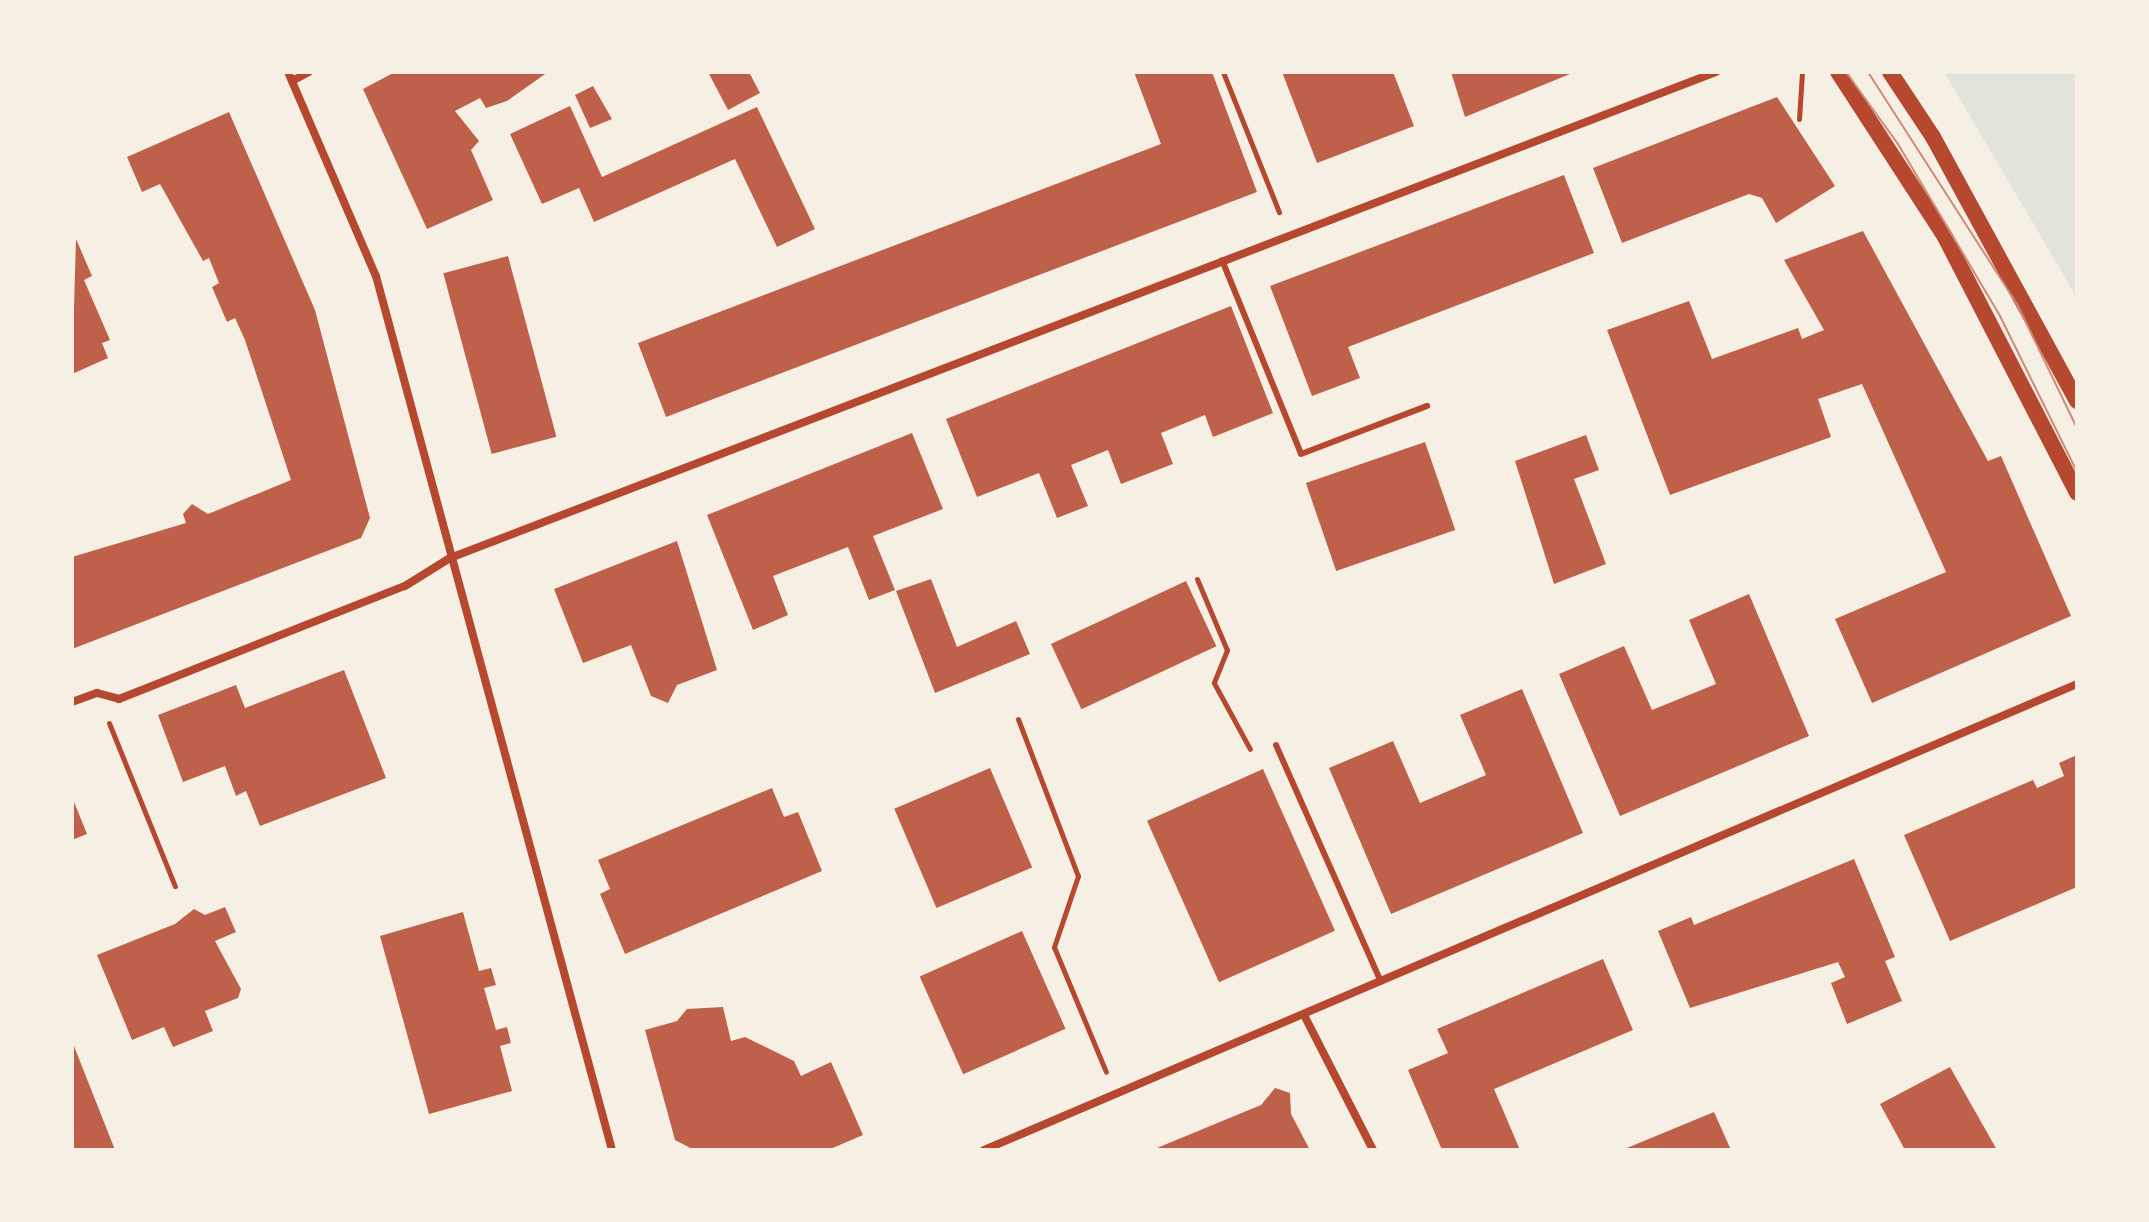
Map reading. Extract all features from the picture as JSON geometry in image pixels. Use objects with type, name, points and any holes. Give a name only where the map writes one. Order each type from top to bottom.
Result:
[{"type":"main road","points":[[1838,72],[1957,258],[2077,493]]},
{"type":"main road","points":[[1890,72],[1949,164],[2077,401]]},
{"type":"street","points":[[309,72],[290,77],[376,276],[612,1150]]},
{"type":"street","points":[[72,702],[97,693],[119,699],[405,586],[450,558],[1716,72]]},
{"type":"street","points":[[984,1150],[2077,684]]},
{"type":"street","points":[[1304,1015],[1373,1150]]},
{"type":"lane","points":[[1222,260],[1301,454],[1427,406]]},
{"type":"lane","points":[[1276,745],[1381,982]]},
{"type":"path","points":[[1223,72],[1288,234]]},
{"type":"path","points":[[1799,119],[1802,72]]},
{"type":"path","points":[[1197,579],[1227,650],[1214,683],[1250,749],[1282,758]]},
{"type":"path","points":[[97,693],[175,886]]},
{"type":"path","points":[[1018,719],[1078,876],[1054,947],[1116,1095]]},
{"type":"shaded area","points":[[1944,72],[2077,72],[2077,299],[2066,279]]},
{"type":"building","points":[[395,72],[548,72],[507,101],[486,108],[480,98],[455,111],[479,141],[471,150],[493,200],[427,229],[363,89]]},
{"type":"building","points":[[708,72],[749,72],[760,93],[728,110]]},
{"type":"building","points":[[1134,72],[1212,72],[1257,192],[666,417],[638,343],[1161,144]]},
{"type":"building","points":[[1282,72],[1393,72],[1414,126],[1317,163]]},
{"type":"building","points":[[1451,72],[1575,72],[1465,117]]},
{"type":"building","points":[[593,86],[612,119],[590,128],[575,95]]},
{"type":"building","points":[[1777,97],[1835,186],[1776,223],[1762,198],[1749,194],[1622,243],[1593,168]]},
{"type":"building","points":[[570,106],[602,177],[757,107],[815,229],[777,247],[735,159],[594,222],[579,188],[542,204],[510,134]]},
{"type":"building","points":[[229,112],[315,310],[370,518],[361,538],[72,649],[72,557],[186,523],[183,514],[192,504],[208,514],[291,480],[245,340],[235,318],[227,322],[212,287],[219,283],[209,258],[203,261],[160,184],[142,192],[127,157]]},
{"type":"building","points":[[1564,175],[1594,253],[1348,347],[1360,378],[1312,396],[1270,286]]},
{"type":"building","points":[[1863,231],[1988,461],[2001,456],[2071,616],[1872,703],[1835,619],[1946,572],[1862,384],[1818,399],[1831,437],[1670,495],[1607,330],[1689,301],[1712,359],[1798,328],[1802,339],[1824,330],[1784,260]]},
{"type":"building","points":[[76,239],[92,276],[84,280],[110,340],[102,343],[108,358],[72,374]]},
{"type":"building","points":[[508,256],[556,437],[492,454],[443,273]]},
{"type":"building","points":[[1231,306],[1273,413],[1213,437],[1205,415],[1161,433],[1173,464],[1121,484],[1108,450],[1071,465],[1088,506],[1057,518],[1039,473],[977,497],[946,419]]},
{"type":"building","points":[[912,433],[943,509],[873,536],[895,590],[869,600],[848,547],[773,576],[788,615],[753,630],[707,515]]},
{"type":"building","points":[[1586,435],[1599,470],[1574,479],[1606,564],[1554,584],[1515,461]]},
{"type":"building","points":[[1425,442],[1455,530],[1336,571],[1306,483]]},
{"type":"building","points":[[677,541],[717,670],[677,685],[668,703],[651,696],[631,645],[583,663],[554,589]]},
{"type":"building","points":[[931,579],[957,647],[1016,621],[1030,654],[935,693],[896,591]]},
{"type":"building","points":[[1186,581],[1216,646],[1081,709],[1051,644]]},
{"type":"building","points":[[1749,594],[1809,736],[1620,816],[1559,674],[1624,646],[1652,710],[1716,684],[1689,620]]},
{"type":"building","points":[[344,670],[386,778],[260,826],[246,791],[236,796],[225,766],[183,782],[158,715],[236,685],[245,708]]},
{"type":"building","points":[[1522,689],[1583,833],[1391,914],[1329,768],[1393,741],[1420,803],[1486,775],[1460,715]]},
{"type":"building","points":[[2077,755],[2077,887],[1950,941],[1904,835],[2033,780],[2037,788],[2064,776],[2059,763]]},
{"type":"building","points":[[990,768],[1032,867],[936,908],[894,809]]},
{"type":"building","points":[[1263,769],[1335,931],[1219,982],[1147,821]]},
{"type":"building","points":[[772,788],[784,817],[798,812],[822,871],[625,954],[600,894],[610,889],[598,860]]},
{"type":"building","points":[[72,797],[87,834],[72,840]]},
{"type":"building","points":[[1854,859],[1895,957],[1885,961],[1902,1001],[1847,1024],[1831,983],[1845,977],[1838,962],[1690,1008],[1658,931],[1691,917],[1694,925]]},
{"type":"building","points":[[225,907],[236,932],[215,941],[241,989],[238,998],[205,1011],[213,1031],[173,1047],[164,1027],[132,1040],[97,955],[175,924],[194,909],[205,915]]},
{"type":"building","points":[[463,912],[479,971],[491,968],[496,985],[484,988],[496,1030],[507,1027],[511,1043],[500,1046],[512,1091],[429,1114],[380,936]]},
{"type":"building","points":[[1022,931],[1066,1029],[963,1074],[920,977]]},
{"type":"building","points":[[1603,959],[1633,1030],[1494,1089],[1520,1150],[1442,1150],[1408,1070],[1448,1053],[1437,1029]]},
{"type":"building","points":[[723,1007],[731,1041],[745,1037],[794,1061],[801,1076],[831,1062],[863,1135],[828,1150],[694,1150],[675,1140],[645,1030],[677,1021],[687,1009]]},
{"type":"building","points":[[72,1041],[115,1150],[73,1150]]},
{"type":"building","points":[[1950,1067],[1997,1150],[1905,1150],[1880,1104]]},
{"type":"building","points":[[1275,1088],[1290,1093],[1291,1114],[1310,1150],[1152,1150],[1261,1105]]},
{"type":"building","points":[[1714,1112],[1731,1150],[1622,1150]]},
{"type":"tram line","points":[[1846,72],[1898,144],[2000,316],[2077,472]]},
{"type":"tram line","points":[[1868,72],[2018,306],[2077,428]]}]
